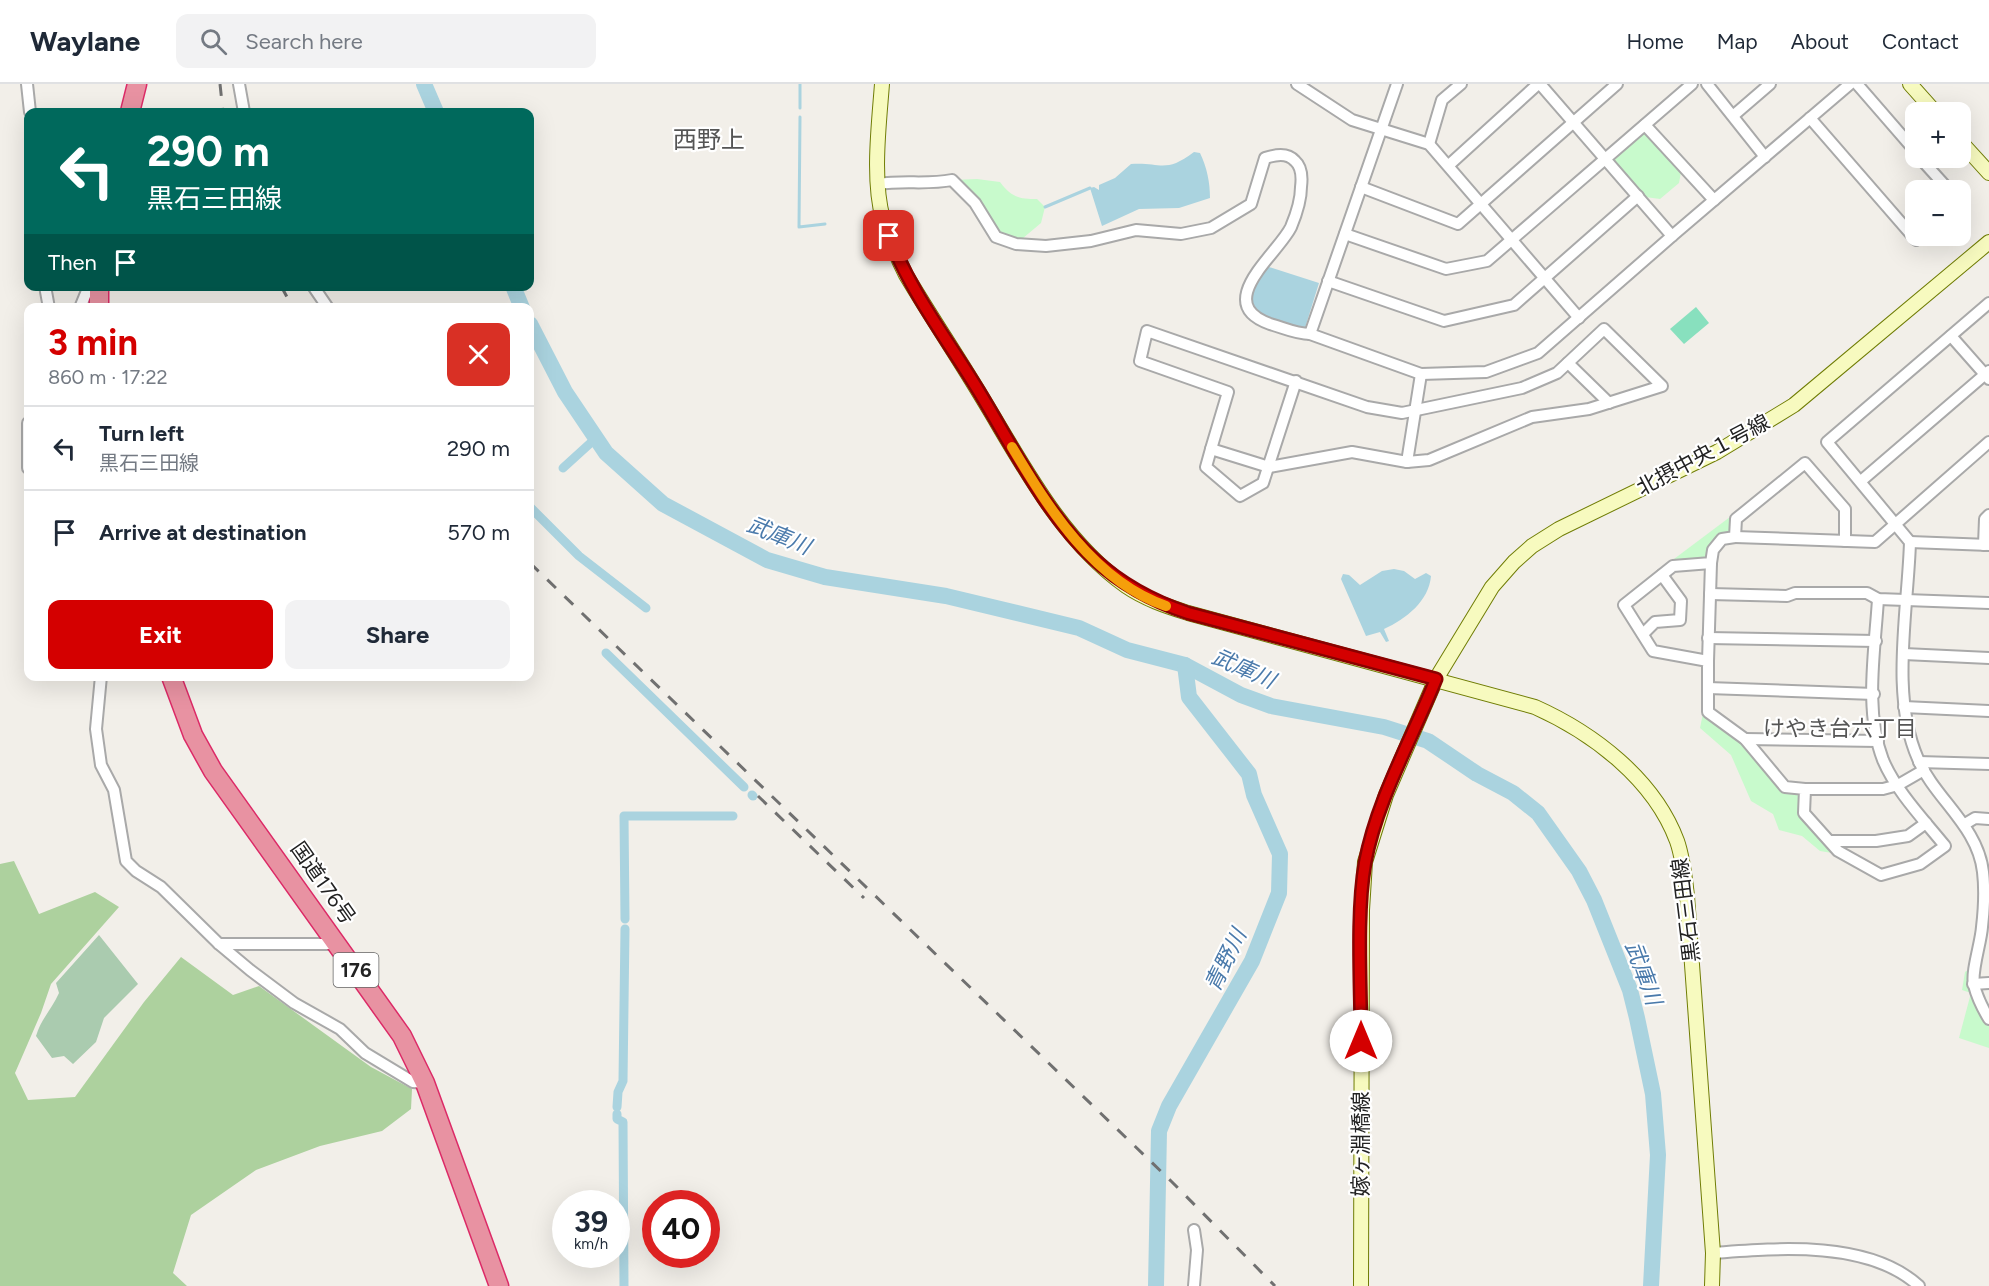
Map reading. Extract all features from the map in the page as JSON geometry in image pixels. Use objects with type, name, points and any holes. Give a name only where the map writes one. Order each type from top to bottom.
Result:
[{"type":"highway","points":[[131,108],[137,84]]},
{"type":"highway","name":"国道176号","points":[[173,681],[193,735],[213,771],[402,1036],[425,1083],[498,1286]]},
{"type":"main road","name":"黒石三田線","points":[[882,84],[878,184],[882,218],[906,276],[1033,482],[1077,542],[1093,559],[1127,586],[1155,602],[1433,685],[1535,707],[1582,731],[1604,748],[1647,790],[1677,841],[1683,867],[1690,930],[1713,1253],[1712,1286]]},
{"type":"main road","points":[[1910,84],[1926,102]]},
{"type":"main road","points":[[1971,153],[1989,173]]},
{"type":"main road","name":"北摂中央１号線","points":[[1433,685],[1492,587],[1533,546],[1560,528],[1717,452],[1794,405],[1989,242]]},
{"type":"main road","name":"嫁ヶ淵橋線","points":[[1361,1286],[1362,910],[1365,862],[1386,795],[1433,685]]},
{"type":"street","points":[[27,84],[30,108]]},
{"type":"street","points":[[239,84],[243,108]]},
{"type":"street","points":[[1297,84],[1352,120],[1429,144],[1579,318]]},
{"type":"street","points":[[1429,144],[1442,100],[1461,84]]},
{"type":"street","points":[[1449,165],[1539,84],[1672,236]]},
{"type":"street","points":[[1361,188],[1458,224],[1617,84]]},
{"type":"street","points":[[1345,234],[1446,269],[1487,261],[1692,84]]},
{"type":"street","points":[[1707,84],[1734,115],[1765,157]]},
{"type":"street","points":[[1734,115],[1770,84]]},
{"type":"street","points":[[878,184],[904,180],[929,184],[952,180],[975,203],[996,237],[1016,244],[1046,246],[1091,241],[1136,230],[1180,234],[1211,228],[1251,204],[1265,158],[1285,155],[1295,160],[1299,168],[1301,195],[1291,227],[1252,277],[1248,286],[1247,303],[1256,318],[1300,334],[1310,334],[1421,374],[1486,372],[1515,364],[1538,353],[1850,84]]},
{"type":"street","points":[[1857,84],[1905,139]]},
{"type":"street","points":[[1310,334],[1395,85]]},
{"type":"street","points":[[1810,118],[1905,227]]},
{"type":"street","points":[[1645,125],[1714,200]]},
{"type":"street","points":[[1929,168],[1940,180]]},
{"type":"street","points":[[1328,281],[1444,321],[1514,306],[1638,196]]},
{"type":"street","points":[[1989,303],[1827,442],[1896,522],[1910,542],[1904,654],[1904,707],[1907,732],[1921,766],[1965,824],[1986,872],[1986,926],[1973,984],[1989,1019]]},
{"type":"street","points":[[1211,449],[1269,466],[1352,452],[1407,462],[1429,460],[1453,452],[1532,417],[1566,413],[1608,403],[1662,386],[1604,329],[1568,363],[1548,377],[1522,387],[1415,411],[1383,412],[1296,381],[1146,331],[1140,361],[1228,392],[1211,449],[1206,467],[1240,496],[1263,483],[1269,466],[1296,381]]},
{"type":"street","points":[[1861,481],[1988,375],[1951,336]]},
{"type":"street","points":[[1568,363],[1608,403]]},
{"type":"street","points":[[1407,462],[1421,374]]},
{"type":"street","points":[[1989,442],[1875,542],[1734,537],[1722,539],[1713,550],[1711,563],[1708,638],[1708,712],[1745,740],[1785,787],[1883,789],[1898,785],[1921,766],[1989,764]]},
{"type":"street","points":[[1734,537],[1736,519],[1805,463],[1845,509],[1845,541]]},
{"type":"street","points":[[1910,542],[1986,545],[1985,519],[1989,515]]},
{"type":"street","points":[[1708,661],[1653,651],[1624,604],[1672,566],[1711,563]]},
{"type":"street","points":[[1643,634],[1655,622],[1680,620],[1681,601],[1662,575]]},
{"type":"street","points":[[1710,594],[1787,596],[1795,593],[1867,593],[1878,599],[1989,603]]},
{"type":"street","points":[[1805,789],[1804,813],[1838,851],[1881,876],[1920,864],[1945,846],[1898,785],[1883,760],[1874,717],[1878,599]]},
{"type":"street","points":[[1708,638],[1876,640]]},
{"type":"street","points":[[1904,654],[1989,657]]},
{"type":"street","points":[[101,681],[96,729],[101,765],[114,789],[126,861],[135,871],[162,887],[219,944],[294,1003],[340,1029],[365,1053],[413,1082],[425,1083]]},
{"type":"street","points":[[1708,688],[1874,694]]},
{"type":"street","points":[[1904,707],[1989,711]]},
{"type":"street","points":[[1745,740],[1878,741]]},
{"type":"street","points":[[1965,824],[1974,818],[1989,819]]},
{"type":"street","points":[[1830,841],[1876,841],[1908,836],[1926,823]]},
{"type":"street","points":[[219,944],[338,944]]},
{"type":"street","points":[[1973,984],[1989,983]]},
{"type":"street","points":[[1194,1230],[1197,1250],[1194,1286]]},
{"type":"street","points":[[1713,1253],[1814,1249],[1874,1261],[1903,1271],[1919,1286]]},
{"type":"green space","points":[[1645,125],[1682,167],[1679,183],[1660,199],[1638,196],[1605,159]]},
{"type":"green space","points":[[977,179],[1000,182],[1016,196],[1037,199],[1045,207],[1041,223],[1016,244],[996,237],[952,180]]},
{"type":"green space","points":[[1696,307],[1709,323],[1684,344],[1670,329]]},
{"type":"green space","points":[[1730,517],[1733,519],[1733,534],[1709,561],[1673,564],[1674,559]]},
{"type":"green space","points":[[1703,713],[1743,745],[1785,792],[1796,792],[1801,797],[1801,815],[1838,854],[1820,851],[1802,836],[1779,830],[1773,814],[1751,801],[1731,755],[1700,728]]},
{"type":"green space","points":[[14,861],[39,914],[95,892],[119,907],[51,984],[15,1073],[28,1100],[75,1097],[144,1002],[181,957],[233,995],[259,986],[371,1067],[412,1089],[411,1109],[382,1131],[320,1146],[256,1170],[191,1215],[173,1273],[187,1286],[0,1286],[0,864]]},
{"type":"green space","points":[[99,935],[138,984],[104,1018],[96,1042],[73,1064],[64,1056],[52,1058],[36,1036],[59,993],[56,983]]},
{"type":"green space","points":[[1976,964],[1973,983],[1989,1019],[1989,1048],[1959,1038],[1971,993],[1962,990],[1965,972]]},
{"type":"water","points":[[1194,152],[1200,153],[1205,164],[1210,198],[1179,208],[1139,209],[1102,226],[1090,188],[1094,187],[1099,190],[1099,185],[1115,178],[1131,164],[1169,165]]},
{"type":"water","points":[[1266,266],[1319,283],[1305,328],[1299,330],[1284,325],[1261,316],[1254,310],[1251,303],[1252,294]]},
{"type":"water","points":[[1394,569],[1404,571],[1415,579],[1426,573],[1431,576],[1426,593],[1415,608],[1384,629],[1389,641],[1386,642],[1380,632],[1366,636],[1341,579],[1343,574],[1349,575],[1360,585],[1382,571]]},
{"type":"waterway","name":"武庫川","points":[[424,84],[434,108]]},
{"type":"waterway","points":[[800,84],[800,108]]},
{"type":"waterway","points":[[800,117],[799,227],[825,224]]},
{"type":"waterway","points":[[1045,207],[1090,188]]},
{"type":"waterway","name":"武庫川","points":[[515,291],[520,303]]},
{"type":"waterway","name":"武庫川","points":[[534,332],[565,392],[606,453],[663,504],[767,560],[825,577],[946,596],[1079,628],[1127,650],[1185,665],[1241,695],[1271,706],[1384,727],[1428,741],[1477,774],[1513,793],[1538,813],[1579,871],[1594,900],[1630,990],[1637,1018],[1653,1094],[1658,1155],[1651,1286]]},
{"type":"waterway","points":[[563,468],[596,438]]},
{"type":"waterway","points":[[534,511],[579,556],[646,608]]},
{"type":"waterway","points":[[606,653],[744,787]]},
{"type":"waterway","name":"青野川","points":[[1156,1286],[1159,1131],[1169,1106],[1252,961],[1279,893],[1280,854],[1254,795],[1249,774],[1189,697],[1185,665]]},
{"type":"waterway","points":[[625,919],[624,816],[733,816]]},
{"type":"waterway","points":[[617,1107],[618,1092],[623,1081],[625,929]]},
{"type":"waterway","points":[[617,1114],[617,1119],[623,1122],[624,1286]]},
{"type":"railway","points":[[220,84],[223,108]]},
{"type":"railway","points":[[284,291],[290,303]]},
{"type":"railway","points":[[534,567],[1172,1182],[1275,1286]]},
{"type":"railway","points":[[758,796],[864,898]]},
{"type":"slow traffic","points":[[1012,447],[1033,482],[1077,542],[1093,559],[1127,586],[1166,606]]},
{"type":"district","name":"西野上","points":[[709,140]]},
{"type":"district","name":"けやき台六丁目","points":[[1840,728]]},
{"type":"route","points":[[889,236],[906,276],[1033,482],[1077,542],[1093,559],[1127,586],[1155,602],[1188,613],[1436,679],[1386,795],[1365,862],[1362,910],[1361,1041]]}]
